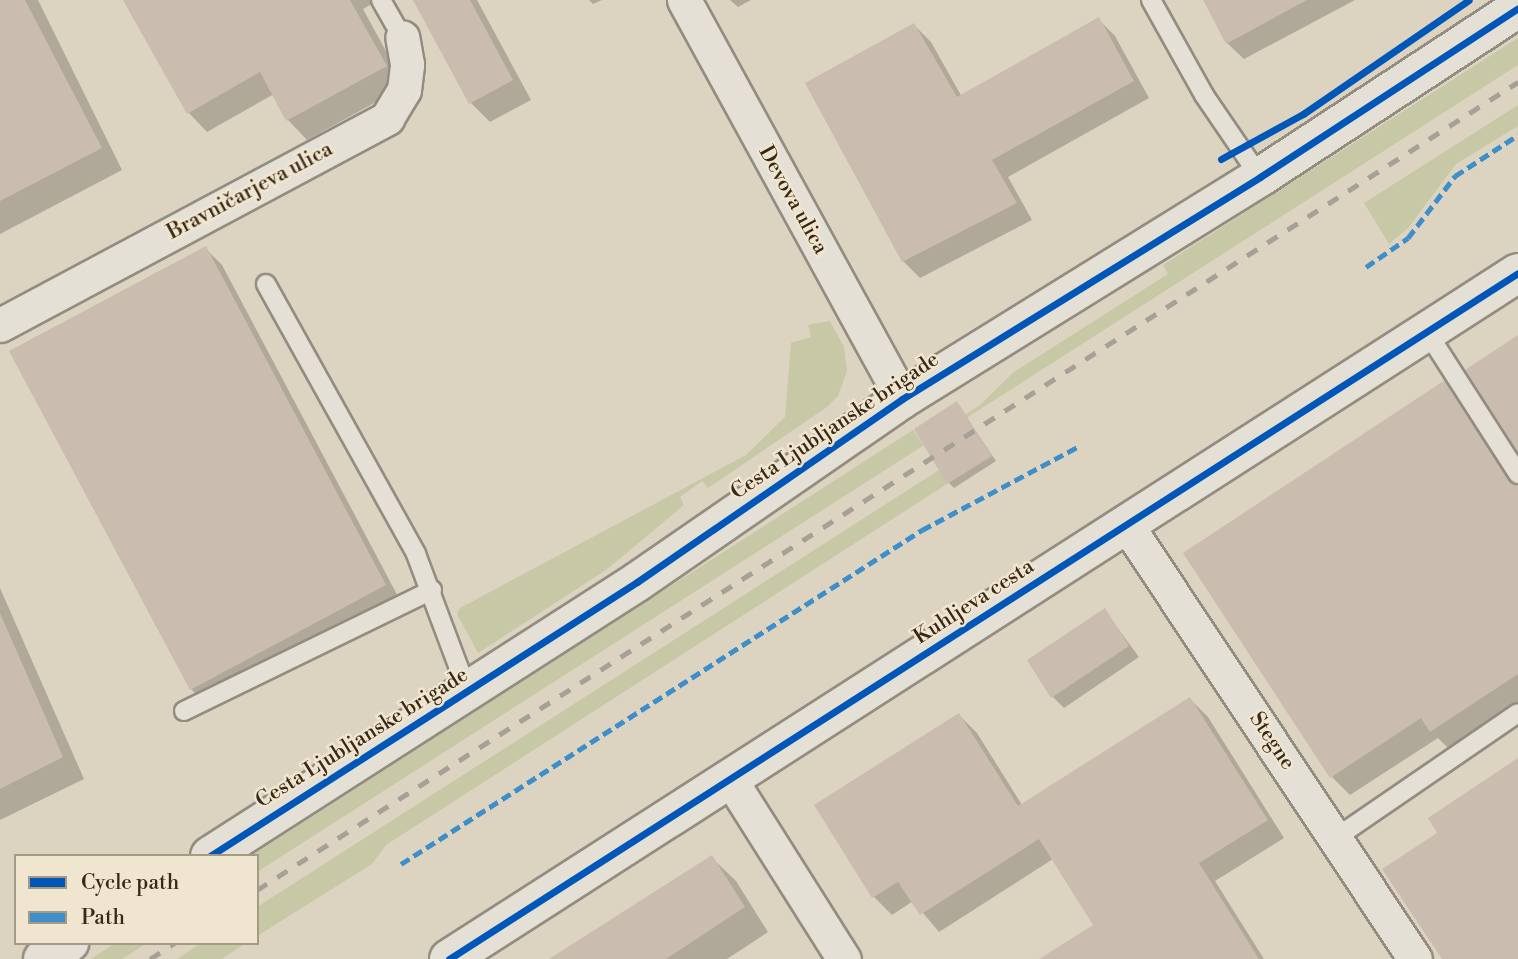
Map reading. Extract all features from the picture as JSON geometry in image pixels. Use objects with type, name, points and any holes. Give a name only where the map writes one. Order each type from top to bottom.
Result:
[{"type":"street","name":"Devova ulica","points":[[684,0],[902,399]]},
{"type":"street","name":"Cesta Ljubljanske brigade","points":[[213,854],[468,692],[902,399],[1260,177],[1518,8]]},
{"type":"street","name":"Bravničarjeva ulica","points":[[0,325],[387,118],[404,90],[407,64],[402,37]]},
{"type":"street","name":"Kuhljeva cesta","points":[[449,959],[1518,273]]},
{"type":"street","name":"Stegne","points":[[1126,524],[1415,959]]},
{"type":"street","points":[[730,779],[844,959]]},
{"type":"street","points":[[43,959],[66,945]]},
{"type":"lane","name":"Bravničarjeva ulica","points":[[382,0],[402,37]]},
{"type":"lane","points":[[1151,0],[1204,95],[1260,177]]},
{"type":"lane","points":[[266,284],[432,590],[468,692]]},
{"type":"lane","points":[[1427,332],[1518,474]]},
{"type":"lane","points":[[184,711],[432,590]]},
{"type":"lane","points":[[1336,837],[1518,713]]},
{"type":"green space","points":[[1518,38],[1518,65],[259,871],[259,854],[254,854],[913,430],[922,443],[980,405],[1014,372],[1168,274],[1163,265]]},
{"type":"green space","points":[[1518,105],[1518,126],[1456,164],[1409,227],[1389,244],[1364,203]]},
{"type":"green space","points":[[830,321],[844,347],[847,371],[838,396],[827,407],[708,488],[702,481],[680,497],[684,505],[606,570],[478,653],[457,614],[460,608],[746,455],[785,417],[791,343],[811,337],[808,325]]},
{"type":"green space","points":[[939,470],[947,484],[386,845],[372,864],[259,935],[259,906]]},
{"type":"green space","points":[[112,945],[144,945],[122,959],[91,959]]},
{"type":"green space","points":[[198,945],[243,945],[222,959],[177,959]]},
{"type":"building","points":[[0,0],[25,0],[102,148],[0,201]]},
{"type":"building","points":[[123,0],[350,0],[387,66],[286,121],[260,72],[187,114]]},
{"type":"building","points":[[413,0],[470,0],[513,80],[469,104]]},
{"type":"building","points":[[1203,0],[1307,0],[1226,44]]},
{"type":"building","points":[[1099,17],[1134,81],[992,160],[1017,203],[902,262],[805,83],[914,23],[957,97]]},
{"type":"building","points":[[206,246],[386,585],[190,690],[9,351]]},
{"type":"building","points":[[1518,335],[1518,453],[1465,370]]},
{"type":"building","points":[[1445,380],[1508,480],[1518,485],[1518,674],[1430,732],[1421,718],[1330,778],[1183,553]]},
{"type":"building","points":[[957,401],[992,456],[947,484],[914,429]]},
{"type":"building","points":[[1105,608],[1129,646],[1051,698],[1027,660]]},
{"type":"building","points":[[0,613],[63,757],[0,789]]},
{"type":"building","points":[[1190,697],[1268,820],[1199,863],[1259,959],[1039,959],[1093,925],[1039,839],[920,915],[898,882],[872,898],[814,805],[959,713],[1018,806]]},
{"type":"building","points":[[1518,758],[1518,959],[1442,959],[1382,869],[1437,833],[1428,818]]},
{"type":"building","points":[[712,855],[745,907],[666,959],[549,959]]},
{"type":"railway","points":[[259,889],[1518,82]]},
{"type":"railway","points":[[150,959],[172,945]]},
{"type":"marked path","points":[[1366,267],[1408,238],[1455,176],[1518,135]]},
{"type":"marked path","points":[[401,864],[922,530],[1079,446]]},
{"type":"cycle path","points":[[1221,159],[1303,114],[1469,0]]},
{"type":"cycle path","points":[[213,854],[637,582],[902,399],[1260,177],[1518,8]]},
{"type":"cycle path","points":[[449,959],[1518,273]]}]
